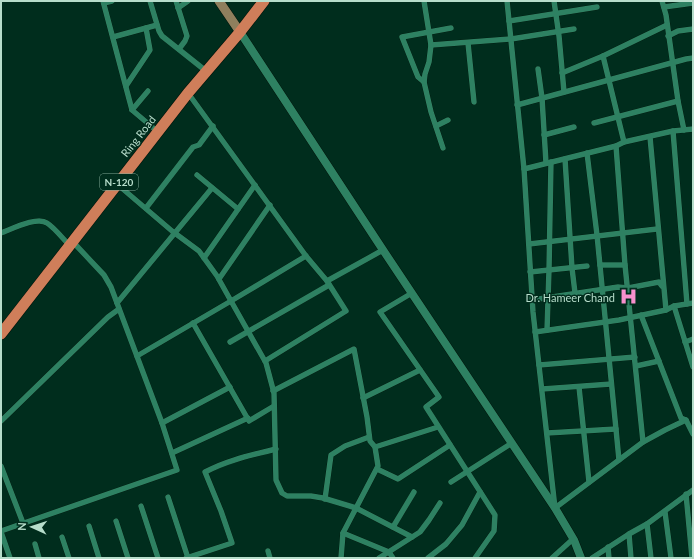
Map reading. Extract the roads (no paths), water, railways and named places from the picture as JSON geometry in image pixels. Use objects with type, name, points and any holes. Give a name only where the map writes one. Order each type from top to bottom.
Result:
[{"type":"highway","name":"N-120","points":[[240,32],[264,1]]},
{"type":"highway","name":"Ring Road","points":[[1,334],[188,93],[240,32]]},
{"type":"main road","points":[[220,1],[240,32]]},
{"type":"street","points":[[112,1],[104,2],[132,110],[158,132]]},
{"type":"street","points":[[150,1],[159,31],[162,36],[206,71]]},
{"type":"street","points":[[176,1],[187,36],[179,49]]},
{"type":"street","points":[[178,8],[188,1]]},
{"type":"street","points":[[424,1],[431,45],[424,82],[443,148]]},
{"type":"street","points":[[507,1],[524,169],[535,332],[555,508]]},
{"type":"street","points":[[554,1],[564,92]]},
{"type":"street","points":[[662,1],[684,130]]},
{"type":"street","points":[[664,7],[693,3]]},
{"type":"street","points":[[509,21],[597,7]]},
{"type":"street","points":[[113,37],[157,24]]},
{"type":"street","points":[[562,73],[603,56],[667,26]]},
{"type":"street","points":[[126,86],[150,50],[146,28]]},
{"type":"street","points":[[424,82],[418,77],[402,37],[451,28]]},
{"type":"street","points":[[431,45],[511,39],[574,29]]},
{"type":"street","points":[[668,36],[678,31],[693,29]]},
{"type":"street","points":[[240,32],[555,508],[573,539],[581,558]]},
{"type":"street","points":[[468,43],[474,102]]},
{"type":"street","points":[[603,56],[624,142]]},
{"type":"street","points":[[518,105],[693,58]]},
{"type":"street","points":[[538,69],[548,163],[550,270],[547,330]]},
{"type":"street","points":[[132,110],[148,92]]},
{"type":"street","points":[[188,93],[306,256],[328,283],[346,312],[265,361]]},
{"type":"street","points":[[594,123],[678,101]]},
{"type":"street","points":[[436,126],[448,120]]},
{"type":"street","points":[[146,208],[192,147],[199,145],[213,126]]},
{"type":"street","points":[[544,136],[574,127]]},
{"type":"street","points":[[524,169],[616,146],[624,142],[673,131],[693,129]]},
{"type":"street","points":[[673,131],[687,304]]},
{"type":"street","points":[[650,137],[662,286],[666,310]]},
{"type":"street","points":[[616,146],[625,265],[643,442]]},
{"type":"street","points":[[587,153],[597,235],[619,460]]},
{"type":"street","points":[[565,159],[575,293]]},
{"type":"street","points":[[197,175],[238,209]]},
{"type":"street","points":[[117,184],[175,233],[199,250],[219,280],[265,361],[274,391],[276,480],[282,493],[287,496],[311,496],[356,508],[412,537]]},
{"type":"street","points":[[204,258],[254,185]]},
{"type":"street","points":[[1,421],[118,306],[212,188]]},
{"type":"street","points":[[219,280],[270,205]]},
{"type":"street","points":[[1,233],[33,221],[47,223],[104,275],[111,287],[137,356],[162,423],[177,470],[1,532],[10,558]]},
{"type":"street","points":[[529,244],[658,229]]},
{"type":"street","points":[[230,342],[383,250]]},
{"type":"street","points":[[137,356],[306,256]]},
{"type":"street","points":[[600,265],[625,265]]},
{"type":"street","points":[[530,272],[587,266]]},
{"type":"street","points":[[532,300],[618,287],[628,288],[659,282],[662,286]]},
{"type":"street","points":[[412,293],[380,312],[439,397],[426,407],[494,515],[494,531],[475,558]]},
{"type":"street","points":[[535,332],[605,322],[693,303]]},
{"type":"street","points":[[674,306],[693,367]]},
{"type":"street","points":[[641,315],[681,418],[686,420],[693,434]]},
{"type":"street","points":[[194,323],[250,421],[274,406]]},
{"type":"street","points":[[685,342],[693,339]]},
{"type":"street","points":[[274,391],[354,348],[369,437],[370,441],[375,447],[378,461],[377,469],[343,533],[341,558]]},
{"type":"street","points":[[539,365],[635,356]]},
{"type":"street","points":[[636,366],[659,361]]},
{"type":"street","points":[[363,398],[420,370]]},
{"type":"street","points":[[542,389],[611,384]]},
{"type":"street","points":[[162,423],[230,387]]},
{"type":"street","points":[[579,387],[589,482]]},
{"type":"street","points":[[172,453],[248,418]]},
{"type":"street","points":[[555,508],[643,442],[686,420]]},
{"type":"street","points":[[375,447],[438,427]]},
{"type":"street","points":[[547,433],[616,429]]},
{"type":"street","points":[[325,499],[331,456],[345,446],[369,437]]},
{"type":"street","points":[[451,482],[512,443]]},
{"type":"street","points":[[377,469],[398,478],[450,445]]},
{"type":"street","points":[[168,497],[187,558],[232,543],[205,472],[216,466],[231,461],[276,449]]},
{"type":"street","points":[[1,466],[23,523]]},
{"type":"street","points":[[592,558],[665,512],[693,490]]},
{"type":"street","points":[[393,527],[414,492]]},
{"type":"street","points":[[428,558],[446,544],[462,525],[480,492]]},
{"type":"street","points":[[686,494],[692,558]]},
{"type":"street","points":[[379,558],[420,532],[440,503]]},
{"type":"street","points":[[141,506],[158,558]]},
{"type":"street","points":[[665,512],[671,558]]},
{"type":"street","points":[[116,521],[128,558]]},
{"type":"street","points":[[647,524],[651,558]]},
{"type":"street","points":[[89,526],[99,558]]},
{"type":"street","points":[[343,533],[389,552],[393,558]]},
{"type":"street","points":[[628,534],[631,558]]},
{"type":"street","points":[[62,536],[70,558]]},
{"type":"street","points":[[552,558],[573,539]]},
{"type":"street","points":[[35,544],[39,558]]},
{"type":"street","points":[[608,548],[609,558]]},
{"type":"street","points":[[268,551],[270,558]]},
{"type":"place","name":"Dr. Hameer Chand","points":[[628,297]]}]
